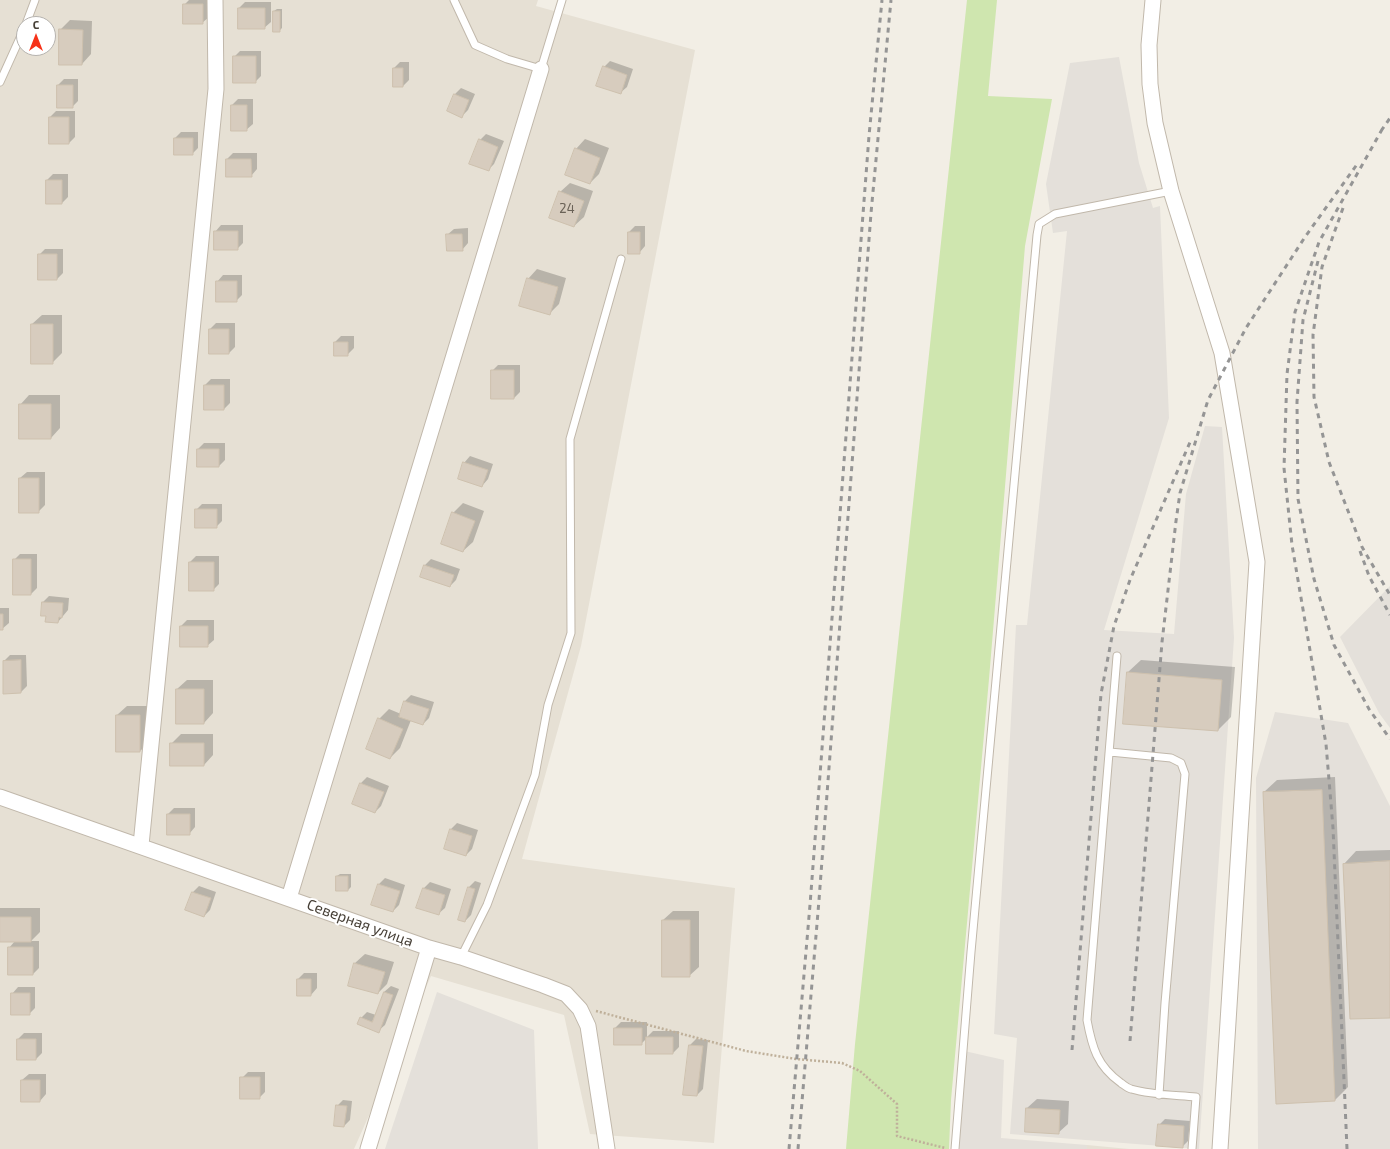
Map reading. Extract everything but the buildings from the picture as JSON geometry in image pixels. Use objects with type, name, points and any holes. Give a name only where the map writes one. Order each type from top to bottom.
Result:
[{"type":"street","points":[[141,845],[216,89],[215,0]]},
{"type":"street","points":[[1153,0],[1149,45],[1150,84],[1155,123],[1172,191],[1222,353],[1257,562],[1220,1149]]},
{"type":"street","points":[[289,898],[541,69]]},
{"type":"street","name":"Северная улица","points":[[0,796],[429,948],[461,956],[543,984],[566,994],[580,1009],[588,1026],[607,1149]]},
{"type":"street","points":[[368,1149],[429,948]]},
{"type":"lane","points":[[29,16],[35,0]]},
{"type":"lane","points":[[454,0],[475,45],[507,59],[541,69],[562,0]]},
{"type":"lane","points":[[0,82],[16,47]]},
{"type":"lane","points":[[955,1149],[1037,235],[1040,224],[1055,214],[1172,191]]},
{"type":"lane","points":[[461,956],[487,905],[535,775],[548,705],[571,633],[570,439],[620,259]]},
{"type":"lane","points":[[1117,656],[1087,1020],[1090,1040],[1097,1057],[1112,1076],[1130,1089],[1159,1095],[1196,1097],[1192,1149]]},
{"type":"lane","points":[[1110,752],[1172,758],[1181,764],[1185,774],[1165,1002],[1159,1095]]},
{"type":"path","points":[[580,1009],[605,1013],[746,1051],[796,1059],[842,1063],[860,1071],[897,1104],[897,1136],[951,1149]]},
{"type":"shaded area","points":[[0,0],[538,0],[536,6],[695,50],[581,646],[522,859],[735,888],[714,1143],[590,1134],[564,1015],[431,976],[354,1149],[0,1149]]},
{"type":"shaded area","points":[[1119,57],[1139,163],[1153,208],[1160,206],[1169,418],[1104,630],[1174,634],[1186,494],[1205,426],[1222,427],[1234,638],[1199,1149],[1010,1134],[1017,1038],[994,1034],[1016,625],[1027,625],[1067,231],[1053,233],[1046,184],[1070,63]]},
{"type":"shaded area","points":[[1390,586],[1390,728],[1379,713],[1340,637]]},
{"type":"shaded area","points":[[1275,712],[1348,723],[1390,806],[1390,1149],[1258,1149],[1256,778]]},
{"type":"shaded area","points":[[437,992],[534,1030],[538,1149],[385,1149]]},
{"type":"shaded area","points":[[960,1050],[1004,1060],[1001,1138],[1087,1145],[1087,1149],[954,1149]]},
{"type":"shaded area","points":[[1087,1145],[1129,1149],[1087,1149]]},
{"type":"green space","points":[[967,0],[997,0],[988,96],[1052,99],[1025,246],[989,679],[951,1100],[949,1149],[846,1149],[855,1044]]},
{"type":"railway","points":[[789,1149],[810,905],[869,136],[882,0]]},
{"type":"railway","points":[[798,1149],[819,900],[871,213],[891,0]]},
{"type":"railway","points":[[1381,131],[1390,118]]},
{"type":"railway","points":[[1347,1149],[1333,828],[1326,744],[1292,545],[1284,468],[1287,374],[1295,312],[1319,242],[1384,126]]},
{"type":"railway","points":[[1130,1041],[1162,642],[1180,493],[1208,400],[1246,328],[1305,237],[1358,163]]},
{"type":"railway","points":[[1343,208],[1322,267],[1313,335],[1314,397],[1329,462],[1362,547],[1390,595]]},
{"type":"railway","points":[[1318,261],[1303,320],[1297,402],[1298,499],[1314,579],[1334,645],[1369,709],[1390,739]]},
{"type":"railway","points":[[1072,1050],[1101,694],[1114,626],[1130,580],[1191,440]]},
{"type":"railway","points":[[1360,551],[1369,576],[1390,615]]}]
